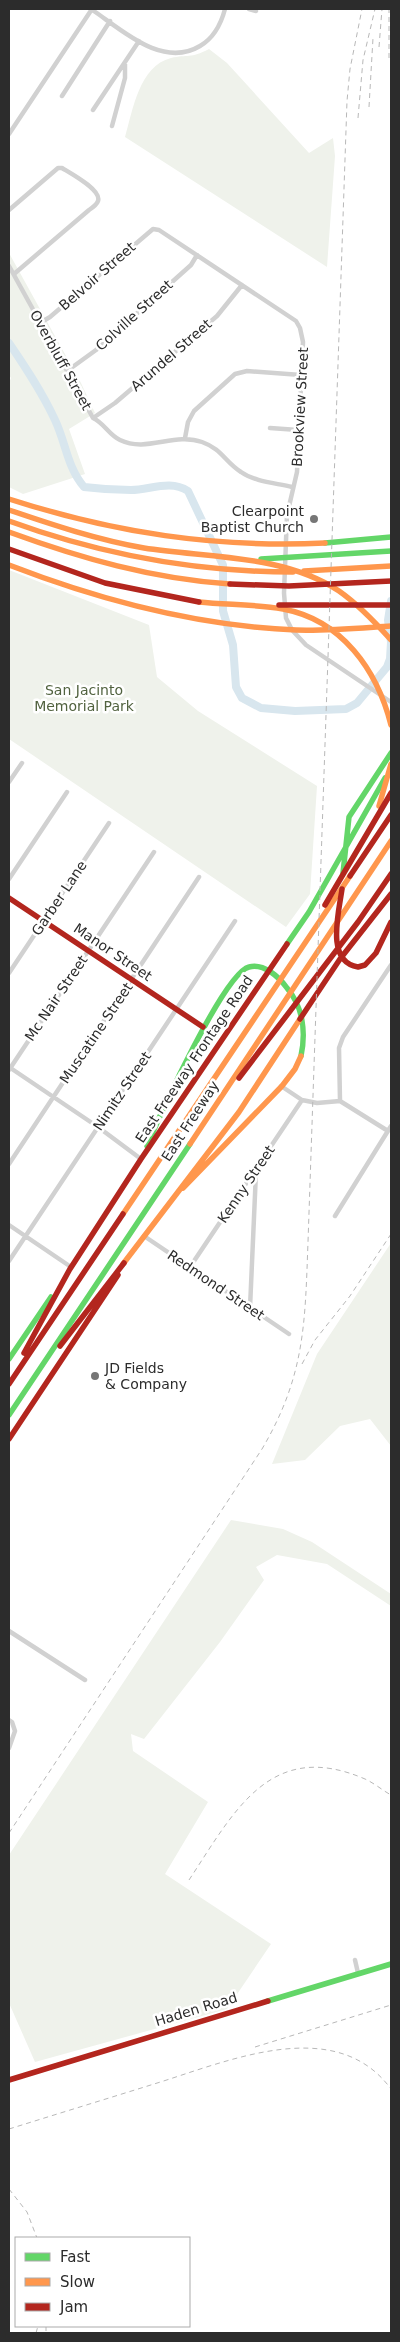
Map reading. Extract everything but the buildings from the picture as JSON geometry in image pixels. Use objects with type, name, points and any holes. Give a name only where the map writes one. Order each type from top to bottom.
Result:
[{"type":"main road","points":[[9,498],[108,527],[155,536],[251,546],[297,545],[391,537]]},
{"type":"main road","points":[[9,510],[92,537],[156,550],[242,559],[290,568],[324,582],[364,610],[391,640]]},
{"type":"main road","points":[[9,521],[87,547],[158,563],[208,570],[269,572],[391,566]]},
{"type":"main road","points":[[9,532],[72,554],[155,574],[206,582],[244,585],[391,581]]},
{"type":"main road","points":[[9,549],[90,578],[151,594],[204,602],[282,609],[320,622],[346,640],[362,657],[380,684],[391,724]]},
{"type":"main road","points":[[242,559],[391,551]]},
{"type":"main road","points":[[9,565],[43,579],[137,607],[200,621],[296,630],[391,626]]},
{"type":"main road","points":[[247,606],[391,605]]},
{"type":"main road","points":[[391,753],[349,817],[338,939],[340,955],[345,962],[357,968],[364,966],[376,952],[391,922]]},
{"type":"main road","points":[[360,846],[380,803],[391,766]]},
{"type":"main road","name":"East Freeway Frontage Road","points":[[9,1360],[319,896],[391,766]]},
{"type":"main road","points":[[296,957],[391,793]]},
{"type":"main road","name":"East Freeway","points":[[9,1384],[391,815]]},
{"type":"main road","points":[[246,1063],[391,841]]},
{"type":"main road","points":[[246,1063],[347,938],[391,874]]},
{"type":"main road","points":[[24,1392],[239,1112],[340,959],[391,894]]},
{"type":"main road","name":"Manor Street","points":[[9,898],[203,1027]]},
{"type":"main road","points":[[142,1159],[203,1027],[243,969],[251,967],[269,970],[295,1000],[302,1029],[301,1058],[281,1086],[164,1208]]},
{"type":"main road","name":"East Freeway","points":[[9,1414],[246,1063]]},
{"type":"main road","points":[[9,1439],[114,1282],[124,1263]]},
{"type":"main road","points":[[9,1384],[71,1267]]},
{"type":"main road","name":"Haden Road","points":[[9,2080],[391,1964]]},
{"type":"street","points":[[9,134],[92,9],[139,41],[164,52],[179,54],[192,50],[213,34],[225,9]]},
{"type":"street","points":[[249,9],[256,11]]},
{"type":"street","points":[[62,96],[110,21]]},
{"type":"street","points":[[93,110],[139,41]]},
{"type":"street","points":[[112,126],[125,78],[125,63]]},
{"type":"street","points":[[9,210],[58,168],[62,168],[93,188],[98,196],[98,201],[90,210],[14,274]]},
{"type":"street","name":"Brookview Street","points":[[153,229],[160,230],[298,324],[303,337],[297,472],[287,515],[284,593],[286,618],[292,630],[306,646],[391,702]]},
{"type":"street","name":"Belvoir Street","points":[[40,323],[50,317],[153,229]]},
{"type":"street","name":"Colville Street","points":[[67,371],[96,350],[191,266],[197,255]]},
{"type":"street","name":"Overbluff Street","points":[[9,266],[94,418],[120,440],[136,444],[185,438],[217,449],[245,475],[292,487]]},
{"type":"street","name":"Arundel Street","points":[[94,418],[115,403],[217,316],[242,285]]},
{"type":"street","points":[[185,438],[188,422],[196,408],[235,374],[247,371],[301,375]]},
{"type":"street","points":[[270,428],[298,430]]},
{"type":"street","points":[[9,782],[22,763]]},
{"type":"street","points":[[9,879],[67,792]]},
{"type":"street","name":"Garber Lane","points":[[9,973],[109,823]]},
{"type":"street","name":"Mc Nair Street","points":[[9,1068],[154,852]]},
{"type":"street","name":"Muscatine Street","points":[[9,1164],[199,877]]},
{"type":"street","name":"Nimitz Street","points":[[9,1261],[235,921]]},
{"type":"street","points":[[340,1101],[339,1048],[343,1037],[391,965]]},
{"type":"street","points":[[9,1068],[98,1126],[142,1159]]},
{"type":"street","points":[[281,1086],[302,1100],[317,1103],[340,1101],[388,1132]]},
{"type":"street","name":"Kenny Street","points":[[190,1267],[302,1100]]},
{"type":"street","points":[[335,1216],[391,1126]]},
{"type":"street","points":[[250,1308],[256,1170]]},
{"type":"street","points":[[9,1225],[71,1267]]},
{"type":"street","name":"Redmond Street","points":[[144,1236],[288,1334]]},
{"type":"street","points":[[9,1631],[85,1680]]},
{"type":"street","points":[[9,1720],[12,1722],[15,1731],[9,1748]]},
{"type":"street","points":[[355,1960],[358,1973]]},
{"type":"green space","points":[[209,49],[227,63],[309,153],[333,138],[335,156],[327,267],[125,137],[139,90],[151,70],[171,58],[193,55]]},
{"type":"green space","points":[[9,253],[81,383],[95,413],[69,429],[85,474],[23,494],[9,487],[9,383],[11,378],[9,375]]},
{"type":"green space","name":"San Jacinto Memorial Park","points":[[9,570],[149,625],[157,677],[198,711],[317,786],[310,894],[286,927],[9,739]]},
{"type":"green space","points":[[391,1243],[391,1446],[370,1419],[340,1426],[305,1460],[272,1464],[317,1354]]},
{"type":"green space","points":[[231,1520],[283,1529],[312,1542],[391,1594],[391,1606],[327,1564],[277,1555],[256,1567],[264,1580],[220,1642],[144,1739],[131,1734],[133,1751],[208,1802],[165,1874],[271,1944],[227,2009],[35,2062],[9,2003],[9,1855]]},
{"type":"waterway","points":[[9,343],[34,380],[50,410],[74,471],[84,487],[138,490],[167,485],[188,491],[223,565],[223,611],[233,645],[236,687],[242,698],[261,708],[295,711],[346,709],[357,703],[387,667],[390,659],[391,642],[388,620],[391,601]]},
{"type":"railway","points":[[9,1833],[262,1449],[287,1397],[300,1349],[306,1299],[347,101],[350,69],[362,9]]},
{"type":"railway","points":[[358,118],[363,60],[375,9]]},
{"type":"railway","points":[[379,47],[382,9]]},
{"type":"railway","points":[[389,9],[389,58]]},
{"type":"railway","points":[[369,107],[373,38]]},
{"type":"railway","points":[[302,1364],[315,1340],[350,1296],[391,1234]]},
{"type":"railway","points":[[189,1880],[239,1807],[258,1789],[279,1775],[304,1768],[332,1769],[372,1782],[391,1795]]},
{"type":"railway","points":[[255,2047],[391,2005]]},
{"type":"railway","points":[[9,2129],[214,2065],[278,2050],[310,2048],[340,2053],[368,2066],[391,2089]]},
{"type":"railway","points":[[9,2189],[27,2212],[37,2237]]},
{"type":"railway","points":[[36,2333],[38,2327]]},
{"type":"railway","points":[[46,2327],[46,2333]]},
{"type":"traffic: fast","points":[[325,543],[391,537]]},
{"type":"traffic: fast","points":[[261,559],[391,551]]},
{"type":"traffic: fast","points":[[343,873],[349,817],[391,753]]},
{"type":"traffic: fast","points":[[287,944],[309,912],[385,778]]},
{"type":"traffic: fast","points":[[147,1146],[178,1078],[209,1019],[224,993],[238,975],[249,967],[260,967],[271,972],[284,984],[297,1003],[303,1029],[301,1056]]},
{"type":"traffic: fast","points":[[9,1415],[190,1144]]},
{"type":"traffic: fast","points":[[9,1359],[51,1297]]},
{"type":"traffic: fast","points":[[268,2001],[391,1964]]},
{"type":"traffic: slow","points":[[9,499],[87,521],[165,536],[244,543],[325,543]]},
{"type":"traffic: slow","points":[[9,510],[76,532],[127,545],[244,559],[294,570],[317,579],[339,591],[366,614],[391,640]]},
{"type":"traffic: slow","points":[[9,521],[79,543],[149,559],[220,569],[293,572]]},
{"type":"traffic: slow","points":[[9,532],[117,566],[173,577],[230,584]]},
{"type":"traffic: slow","points":[[9,565],[79,590],[150,610],[222,623],[296,630],[332,630],[391,626]]},
{"type":"traffic: slow","points":[[304,571],[391,566]]},
{"type":"traffic: slow","points":[[199,602],[283,609],[304,615],[323,624],[354,650],[366,667],[377,685],[391,725]]},
{"type":"traffic: slow","points":[[379,806],[391,764]]},
{"type":"traffic: slow","points":[[190,1144],[391,841]]},
{"type":"traffic: slow","points":[[123,1214],[350,876]]},
{"type":"traffic: slow","points":[[123,1264],[239,1112],[300,1019]]},
{"type":"traffic: slow","points":[[183,1188],[282,1086],[295,1069],[301,1056]]},
{"type":"traffic: jam","points":[[9,549],[105,583],[199,602]]},
{"type":"traffic: jam","points":[[230,584],[289,586],[391,581]]},
{"type":"traffic: jam","points":[[279,605],[391,605]]},
{"type":"traffic: jam","points":[[325,905],[391,793]]},
{"type":"traffic: jam","points":[[350,876],[391,815]]},
{"type":"traffic: jam","points":[[239,1078],[358,922],[391,874]]},
{"type":"traffic: jam","points":[[342,889],[336,935],[341,956],[348,963],[358,967],[365,965],[376,953],[391,922]]},
{"type":"traffic: jam","points":[[300,1019],[340,959],[391,894]]},
{"type":"traffic: jam","points":[[9,898],[203,1027]]},
{"type":"traffic: jam","points":[[70,1269],[141,1159],[287,944]]},
{"type":"traffic: jam","points":[[9,1384],[123,1214]]},
{"type":"traffic: jam","points":[[60,1346],[124,1263]]},
{"type":"traffic: jam","points":[[24,1353],[71,1267]]},
{"type":"traffic: jam","points":[[9,1439],[118,1275]]},
{"type":"traffic: jam","points":[[9,2080],[268,2001]]},
{"type":"place","name":"Clearpoint Baptist Church","points":[[314,519]]},
{"type":"place","name":"JD Fields & Company","points":[[95,1376]]}]
